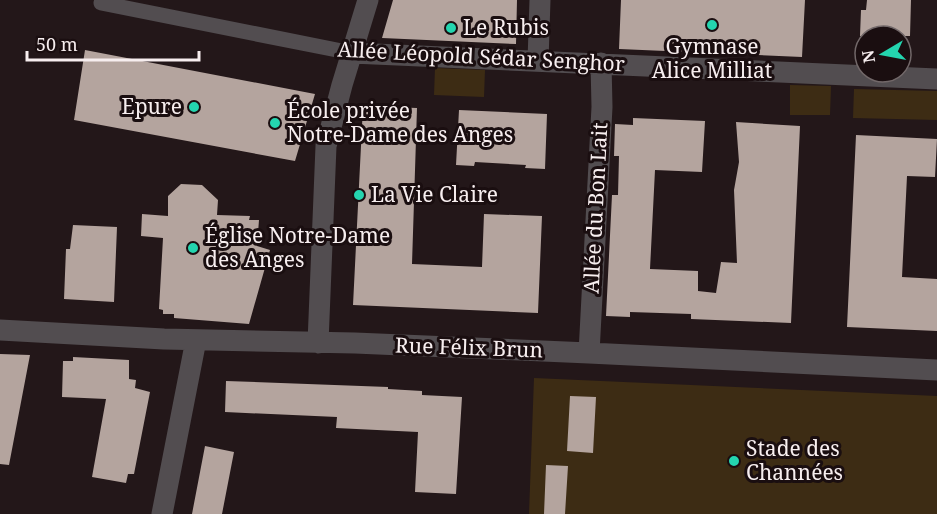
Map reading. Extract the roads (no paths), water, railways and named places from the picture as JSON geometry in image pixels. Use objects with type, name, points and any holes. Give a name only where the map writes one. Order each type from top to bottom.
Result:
[{"type":"street","points":[[318,343],[326,146],[368,0]]},
{"type":"street","points":[[538,61],[540,0]]},
{"type":"street","name":"Allée Léopold Sédar Senghor","points":[[101,3],[352,53],[937,79]]},
{"type":"street","name":"Allée du Bon Lait","points":[[589,353],[602,107],[601,63]]},
{"type":"street","name":"Rue Félix Brun","points":[[0,330],[196,340],[589,353],[937,370]]},
{"type":"street","points":[[162,514],[196,340]]},
{"type":"place","name":"Gymnase Alice Milliat","points":[[712,25]]},
{"type":"place","name":"Le Rubis","points":[[451,28]]},
{"type":"place","name":"Epure","points":[[194,107]]},
{"type":"place","name":"École privée Notre-Dame des Anges","points":[[275,123]]},
{"type":"place","name":"La Vie Claire","points":[[359,195]]},
{"type":"place","name":"Église Notre-Dame des Anges","points":[[193,248]]},
{"type":"place","name":"Stade des Channées","points":[[734,461]]}]
